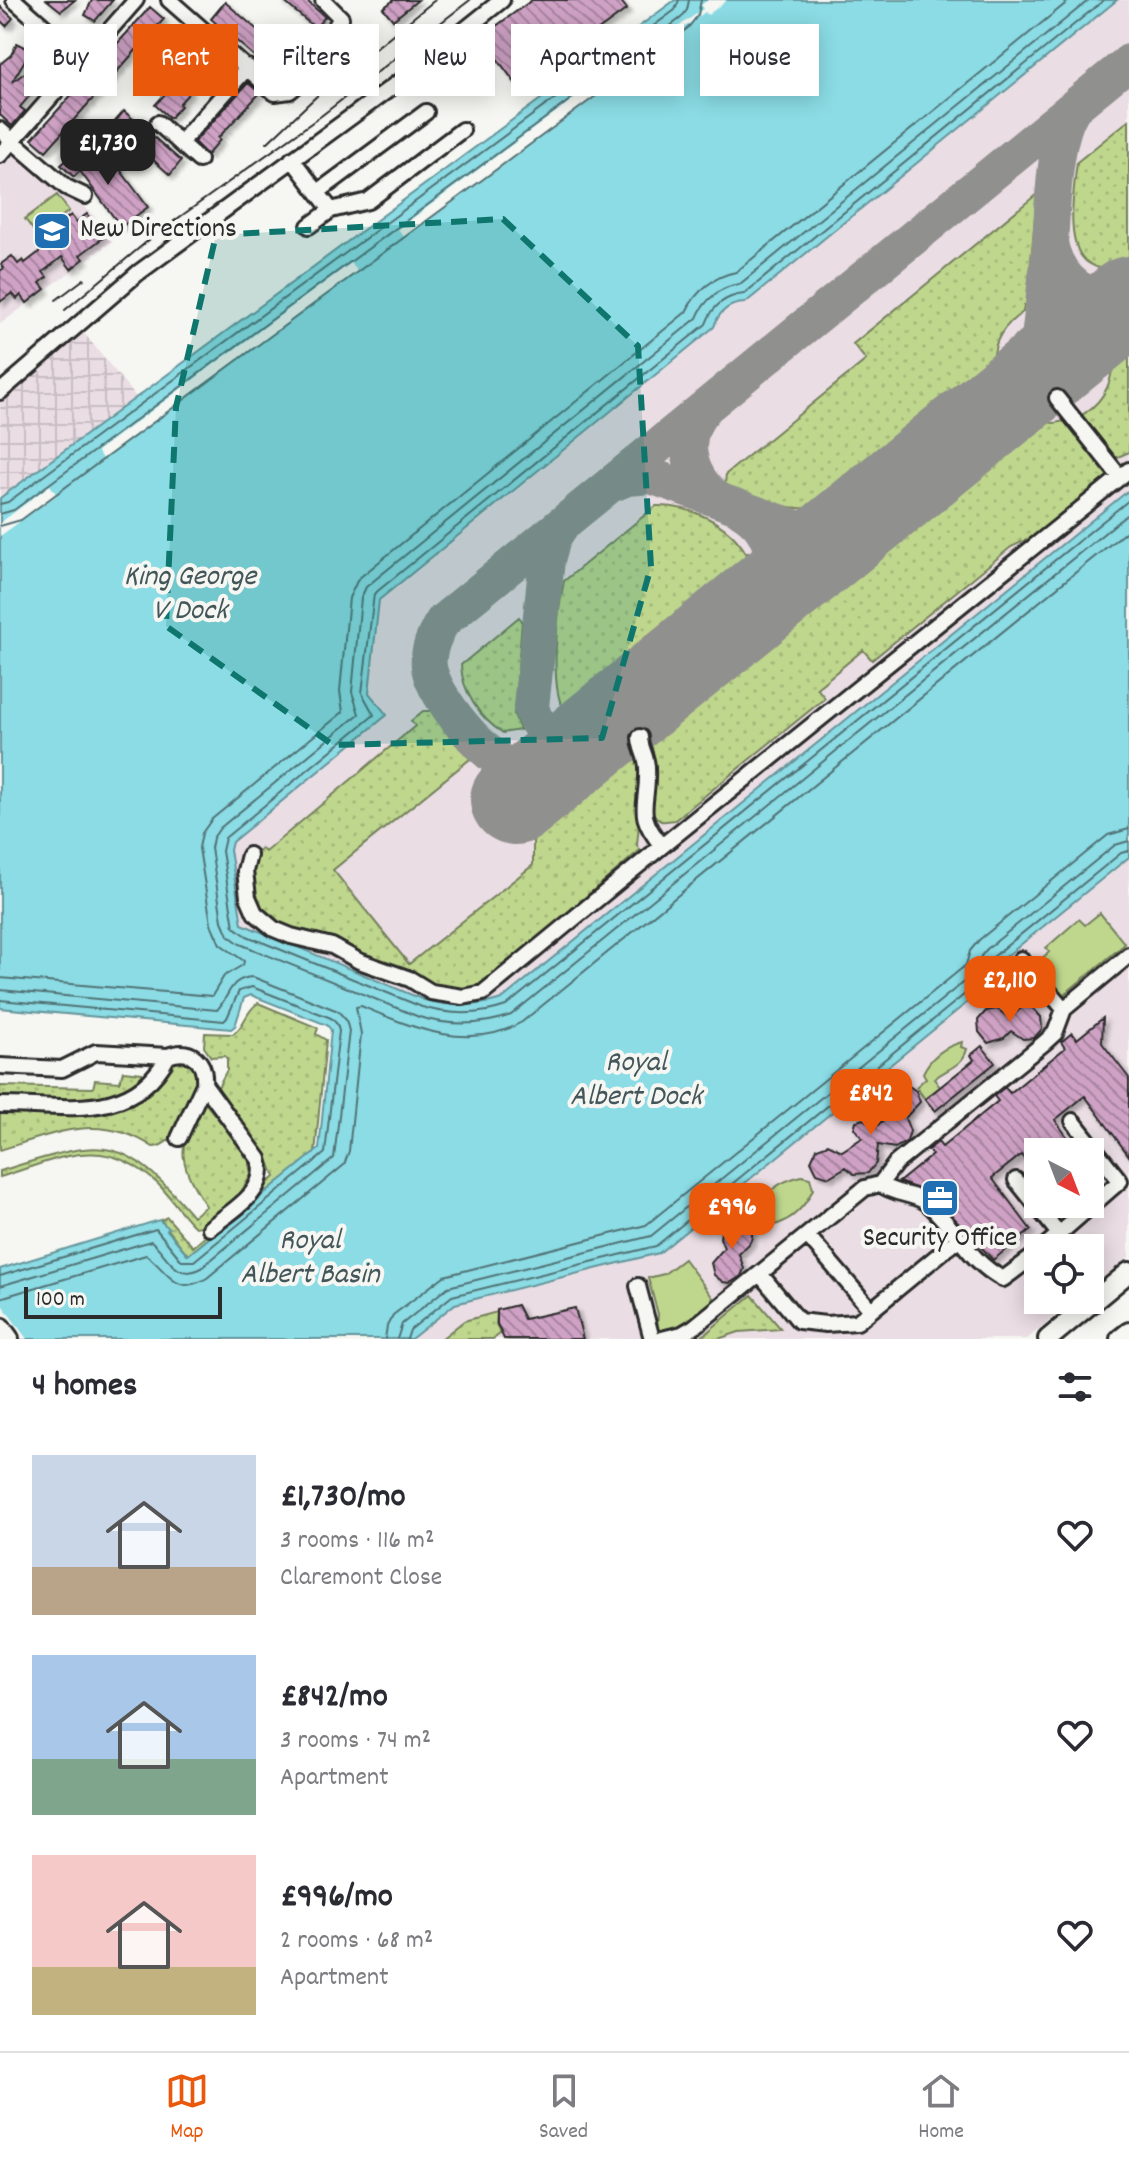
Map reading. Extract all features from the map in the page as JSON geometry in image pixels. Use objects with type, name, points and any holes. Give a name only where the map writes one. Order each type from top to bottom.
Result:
[{"type":"highway","points":[[0,1328],[8,1339]]},
{"type":"main road","points":[[1048,1339],[1129,1272]]},
{"type":"main road","points":[[1120,1339],[1129,1332]]},
{"type":"street","points":[[14,0],[41,24]]},
{"type":"street","points":[[114,24],[136,0]]},
{"type":"street","points":[[169,0],[275,93],[290,91],[297,85],[338,23],[323,0]]},
{"type":"street","points":[[0,392],[138,273],[407,76],[502,0]]},
{"type":"street","points":[[180,143],[248,67]]},
{"type":"street","points":[[0,155],[51,96]]},
{"type":"street","points":[[318,192],[426,112]]},
{"type":"street","points":[[158,123],[199,160]]},
{"type":"street","points":[[0,130],[66,187],[85,196]]},
{"type":"street","points":[[309,226],[331,210],[368,201],[462,130]]},
{"type":"street","points":[[292,159],[331,210]]},
{"type":"street","points":[[249,855],[245,871],[248,897],[255,913],[266,924],[291,936],[322,942],[359,961],[391,970],[431,992],[463,997],[483,993],[1125,474],[1057,398]]},
{"type":"street","points":[[640,737],[640,747],[647,764],[645,822],[662,846]]},
{"type":"street","points":[[662,1339],[694,1327],[865,1188],[880,1184],[896,1163],[1055,1033],[1064,1009],[1129,955]]},
{"type":"street","points":[[1021,959],[1064,1009]]},
{"type":"street","points":[[0,1066],[62,1069],[96,1052],[168,1056],[184,1053],[198,1058],[204,1069],[204,1084],[179,1138]]},
{"type":"street","points":[[0,1105],[96,1107],[114,1102],[136,1093],[149,1083],[159,1074],[168,1056]]},
{"type":"street","points":[[204,1084],[259,1159],[262,1169],[258,1187],[210,1228]]},
{"type":"street","points":[[1016,1180],[1059,1234],[1120,1181],[1073,1121]]},
{"type":"street","points":[[880,1184],[897,1194],[921,1198],[926,1202],[988,1271],[1003,1279],[1024,1263]]},
{"type":"street","points":[[807,1235],[871,1310]]},
{"type":"street","points":[[760,1274],[799,1321],[826,1324],[857,1322],[958,1239]]},
{"type":"street","points":[[638,1286],[652,1339]]},
{"type":"highlighted area","points":[[503,219],[638,346],[651,567],[602,738],[333,745],[166,626],[176,407],[216,235]]},
{"type":"shaded area","points":[[1117,0],[1129,0],[1129,490],[502,999],[469,1006],[424,1000],[244,926],[240,918],[229,847],[369,694],[379,600],[714,328],[717,317],[734,302],[746,302]]},
{"type":"shaded area","name":"New Directions","points":[[11,150],[89,211],[112,241],[0,324],[0,162]]},
{"type":"shaded area","points":[[83,332],[136,397],[0,498],[0,401]]},
{"type":"shaded area","points":[[1129,857],[1129,1257],[1104,1276],[1104,1234],[1024,1234],[1024,1314],[1057,1314],[1027,1339],[412,1339],[455,1304],[659,1253],[997,964]]},
{"type":"green space","points":[[1129,120],[1129,256],[1115,266],[1101,269],[1082,256],[1073,232],[1077,162]]},
{"type":"green space","points":[[1037,194],[1027,305],[997,341],[994,365],[823,505],[813,508],[787,507],[725,484],[726,474],[866,360],[853,344]]},
{"type":"green space","points":[[57,195],[69,211],[37,235],[25,219]]},
{"type":"green space","points":[[1129,348],[1129,452],[1111,460],[1077,418],[1092,408],[1103,395],[1110,380],[1112,362]]},
{"type":"green space","points":[[1071,420],[1110,472],[1109,479],[1041,533],[1011,547],[872,660],[863,650],[817,688],[825,698],[675,820],[662,821],[656,817],[649,798],[643,744],[1039,421],[1054,423]]},
{"type":"green space","points":[[656,506],[694,512],[718,524],[748,552],[750,562],[565,712],[560,701],[556,667],[557,628],[564,581]]},
{"type":"green space","points":[[519,617],[522,621],[514,714],[520,730],[503,733],[486,720],[473,703],[461,665]]},
{"type":"green space","points":[[423,711],[432,711],[470,759],[333,870],[409,964],[533,865],[533,833],[636,750],[644,772],[637,845],[640,850],[482,987],[453,993],[269,921],[251,896],[253,856],[261,848],[265,852],[415,726],[411,721]]},
{"type":"green space","points":[[1100,913],[1125,944],[1061,997],[1034,965],[1049,952],[1046,948],[1079,919],[1085,925]]},
{"type":"green space","points":[[258,1003],[318,1028],[316,1034],[326,1040],[315,1153],[188,1255],[161,1220],[167,1217],[193,1247],[275,1177],[270,1164],[220,1092],[218,1087],[227,1070],[227,1059],[225,1056],[211,1057],[204,1047],[205,1033],[233,1034]]},
{"type":"green space","points":[[962,1042],[961,1047],[967,1049],[965,1055],[934,1079],[940,1087],[925,1099],[916,1087],[926,1078],[923,1073],[926,1067],[939,1053]]},
{"type":"green space","points":[[176,1059],[186,1061],[198,1072],[197,1081],[190,1105],[178,1128],[162,1144],[153,1147],[133,1136],[96,1128],[59,1132],[0,1150],[0,1113],[73,1114],[127,1104],[151,1091]]},
{"type":"green space","points":[[123,1071],[142,1073],[142,1079],[131,1090],[110,1100],[0,1102],[0,1086],[93,1088],[95,1080],[120,1082]]},
{"type":"green space","points":[[206,1104],[248,1155],[251,1175],[238,1197],[207,1225],[195,1227],[158,1184],[119,1158],[100,1154],[63,1157],[0,1177],[0,1171],[63,1153],[107,1149],[126,1155],[146,1168],[193,1216],[206,1206],[190,1179],[184,1145],[192,1120],[201,1105]]},
{"type":"green space","points":[[802,1176],[810,1178],[813,1189],[799,1210],[778,1224],[761,1227],[756,1224],[755,1213],[768,1193],[786,1181]]},
{"type":"green space","points":[[684,1259],[713,1298],[704,1312],[691,1322],[659,1333],[658,1314],[648,1278],[664,1274]]},
{"type":"green space","points":[[752,1295],[781,1329],[699,1339]]},
{"type":"green space","points":[[497,1312],[496,1324],[500,1334],[493,1339],[441,1339],[464,1321]]},
{"type":"water","points":[[675,0],[1117,0],[745,303],[725,309],[714,327],[379,600],[369,693],[387,715],[232,842],[230,850],[242,924],[424,1000],[463,1005],[502,999],[1129,490],[1129,857],[998,963],[996,979],[659,1253],[455,1304],[411,1339],[0,1339],[0,1269],[159,1220],[169,1228],[167,1230],[188,1255],[319,1149],[331,1030],[327,1025],[251,995],[244,998],[235,1026],[231,1029],[0,1008],[0,498],[545,96],[684,96],[684,24],[642,24]]},
{"type":"pier","points":[[708,0],[727,0],[684,28],[682,24],[703,9],[701,5]]},
{"type":"pier","points":[[577,96],[598,96],[405,238],[398,229]]},
{"type":"pier","points":[[351,263],[358,272],[103,460],[97,451]]},
{"type":"pier","points":[[50,485],[57,495],[0,536],[0,523]]},
{"type":"pier","points":[[0,1302],[27,1339],[0,1339]]},
{"type":"building","points":[[47,0],[75,0],[61,11]]},
{"type":"building","points":[[92,0],[113,0],[95,21],[85,15]]},
{"type":"building","points":[[282,0],[306,0],[325,17],[319,24],[310,24]]},
{"type":"building","points":[[394,0],[418,0],[393,20],[383,8]]},
{"type":"building","points":[[532,0],[620,0],[627,9],[606,24],[511,24],[511,77],[495,56],[495,27]]},
{"type":"building","points":[[225,2],[254,27],[254,56],[238,42],[238,24],[217,24],[211,19]]},
{"type":"building","points":[[0,6],[13,18],[6,26],[0,20]]},
{"type":"building","points":[[150,7],[164,19],[160,24],[135,24]]},
{"type":"building","points":[[133,26],[133,54],[117,72],[117,44]]},
{"type":"building","points":[[17,43],[24,46],[24,62],[12,82],[24,73],[24,96],[29,96],[20,107],[25,111],[12,126],[0,115],[0,64],[11,55]]},
{"type":"building","points":[[248,83],[254,88],[254,96],[257,96],[218,138],[220,140],[207,155],[194,142]]},
{"type":"building","points":[[70,96],[95,96],[46,151],[32,139]]},
{"type":"building","points":[[163,96],[186,96],[170,118],[155,105]]},
{"type":"building","points":[[124,111],[181,161],[170,175],[113,124]]},
{"type":"building","points":[[79,149],[100,168],[112,159],[148,207],[121,227],[80,171],[74,177],[61,165]]},
{"type":"building","points":[[87,214],[104,237],[80,255],[84,259],[71,269],[62,257],[43,272],[47,277],[40,283],[45,289],[27,303],[21,295],[17,299],[12,293],[0,302],[0,271],[4,268],[1,264],[12,256],[18,264],[23,260],[25,263],[47,246],[41,238],[71,215],[76,222]]},
{"type":"building","points":[[1022,1007],[1033,1008],[1041,1017],[1042,1029],[1034,1038],[1023,1039],[1011,1031],[1004,1038],[988,1043],[979,1032],[978,1020],[986,1011],[997,1009],[1010,1018]]},
{"type":"building","points":[[1103,1018],[1102,1043],[1129,1078],[1129,1156],[1085,1096],[1055,1120],[1068,1138],[1024,1138],[1024,1158],[1021,1155],[992,1178],[1031,1230],[993,1260],[933,1195],[899,1182],[932,1155],[928,1150],[938,1142],[942,1147],[998,1101],[994,1096],[1005,1087],[1010,1093],[1065,1048],[1061,1042],[1072,1033],[1077,1039]]},
{"type":"building","points":[[982,1046],[995,1063],[935,1111],[925,1099],[974,1060],[971,1055]]},
{"type":"building","points":[[906,1084],[916,1091],[920,1102],[905,1118],[910,1131],[907,1141],[895,1148],[878,1145],[876,1163],[868,1173],[854,1174],[846,1167],[829,1177],[817,1173],[811,1161],[817,1148],[828,1144],[842,1151],[862,1138],[854,1128],[856,1121],[864,1119],[875,1128],[890,1113],[886,1102],[888,1091],[893,1086]]},
{"type":"building","points":[[733,1219],[745,1221],[752,1238],[739,1254],[744,1269],[741,1276],[730,1283],[714,1275],[711,1263],[724,1248],[720,1238],[722,1226]]},
{"type":"building","points":[[517,1305],[524,1319],[575,1308],[583,1339],[504,1339],[497,1324],[497,1310]]},
{"type":"taxiway","points":[[568,757],[542,768],[515,768],[503,763],[476,741],[450,710],[429,667],[432,643],[443,621],[1129,62]]},
{"type":"taxiway","points":[[1075,106],[1062,134],[1058,152],[1050,243],[1060,269],[1078,288],[1101,297],[1129,296]]},
{"type":"taxiway","points":[[1013,395],[1036,364],[1050,245]]},
{"type":"taxiway","points":[[706,407],[691,431],[690,456],[700,480],[719,500]]},
{"type":"taxiway","points":[[610,485],[627,478],[651,476],[802,530],[836,527],[870,512]]},
{"type":"taxiway","points":[[741,510],[764,531],[771,556],[767,582],[752,608]]},
{"type":"taxiway","points":[[561,526],[553,538],[547,560],[531,707],[540,726],[555,737],[573,740],[594,736]]},
{"type":"runway","points":[[515,800],[1129,301]]},
{"type":"tram line","points":[[267,143],[321,92],[435,0]]},
{"type":"tram line","points":[[65,310],[156,234],[321,116],[470,0]]},
{"type":"tram line","points":[[56,300],[84,279]]},
{"type":"place","name":"New Directions","points":[[52,231]]},
{"type":"place","name":"Security Office","points":[[940,1198]]},
{"type":"water label","name":"King George V Dock","points":[[190,595]]},
{"type":"water label","name":"Royal Albert Dock","points":[[636,1081]]},
{"type":"water label","name":"Royal Albert Basin","points":[[310,1259]]}]
